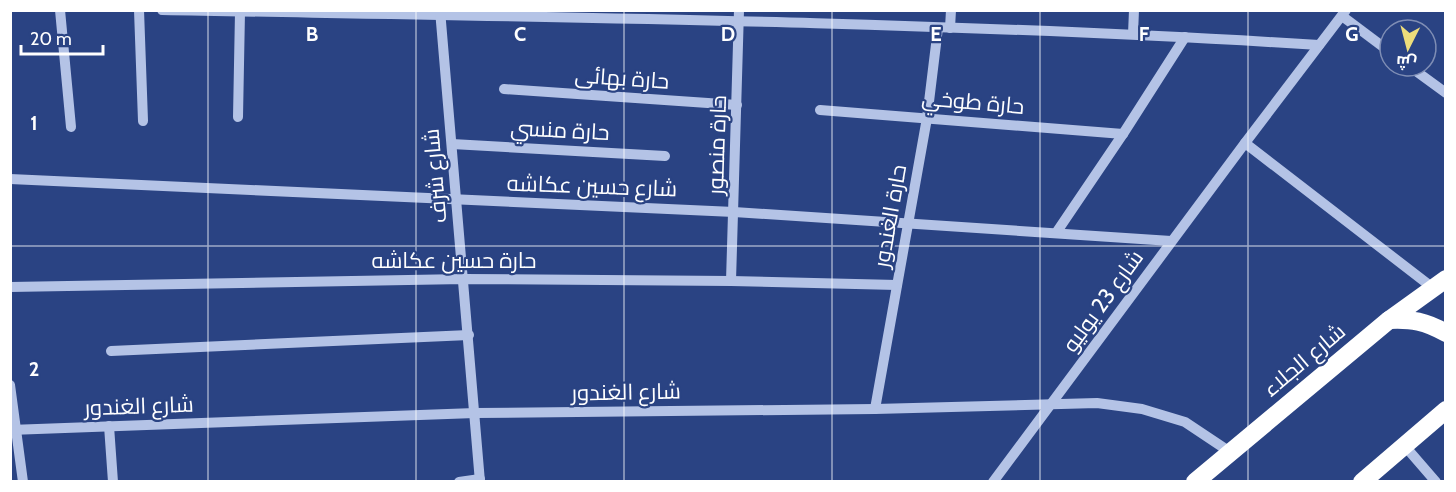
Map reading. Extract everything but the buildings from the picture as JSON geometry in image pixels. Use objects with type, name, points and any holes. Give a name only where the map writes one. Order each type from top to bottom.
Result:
[{"type":"highway","name":"شارع الجلاء","points":[[1195,482],[1389,320],[1439,283]]},
{"type":"highway","points":[[1389,320],[1409,319],[1429,324],[1446,333]]},
{"type":"highway","points":[[1362,482],[1446,410]]},
{"type":"street","points":[[60,10],[71,127]]},
{"type":"street","points":[[139,10],[143,121]]},
{"type":"street","points":[[162,10],[440,13],[950,28],[1133,34],[1319,45]]},
{"type":"street","name":"حارة منصور","points":[[730,281],[739,10]]},
{"type":"street","points":[[950,28],[951,10]]},
{"type":"street","points":[[1133,34],[1134,10]]},
{"type":"street","points":[[238,117],[240,12]]},
{"type":"street","name":"شارع شرف","points":[[440,13],[480,480]]},
{"type":"street","points":[[1344,13],[1378,42]]},
{"type":"street","name":"شارع 23 يوليو","points":[[993,482],[1171,241],[1344,13]]},
{"type":"street","name":"حارة الغندور","points":[[875,409],[927,118],[938,28]]},
{"type":"street","points":[[1056,233],[1124,134],[1185,37]]},
{"type":"street","points":[[1425,78],[1446,93]]},
{"type":"street","name":"حارة بهائى","points":[[504,89],[737,105]]},
{"type":"street","name":"حارة طوخي","points":[[820,110],[1124,134]]},
{"type":"street","points":[[1245,143],[1439,283]]},
{"type":"street","name":"حارة منسي","points":[[452,144],[665,156]]},
{"type":"street","name":"شارع حسين عكاشه","points":[[10,179],[734,212],[1171,241]]},
{"type":"street","name":"حارة حسين عكاشه","points":[[10,286],[464,279],[897,285]]},
{"type":"street","points":[[111,351],[469,335]]},
{"type":"street","points":[[10,385],[14,430],[23,482]]},
{"type":"street","name":"شارع الغندور","points":[[14,430],[475,413],[875,409],[1097,403],[1142,409],[1185,422],[1230,452]]},
{"type":"street","points":[[109,426],[113,482]]},
{"type":"street","points":[[1404,445],[1437,482]]},
{"type":"street","points":[[459,482],[480,480]]}]
